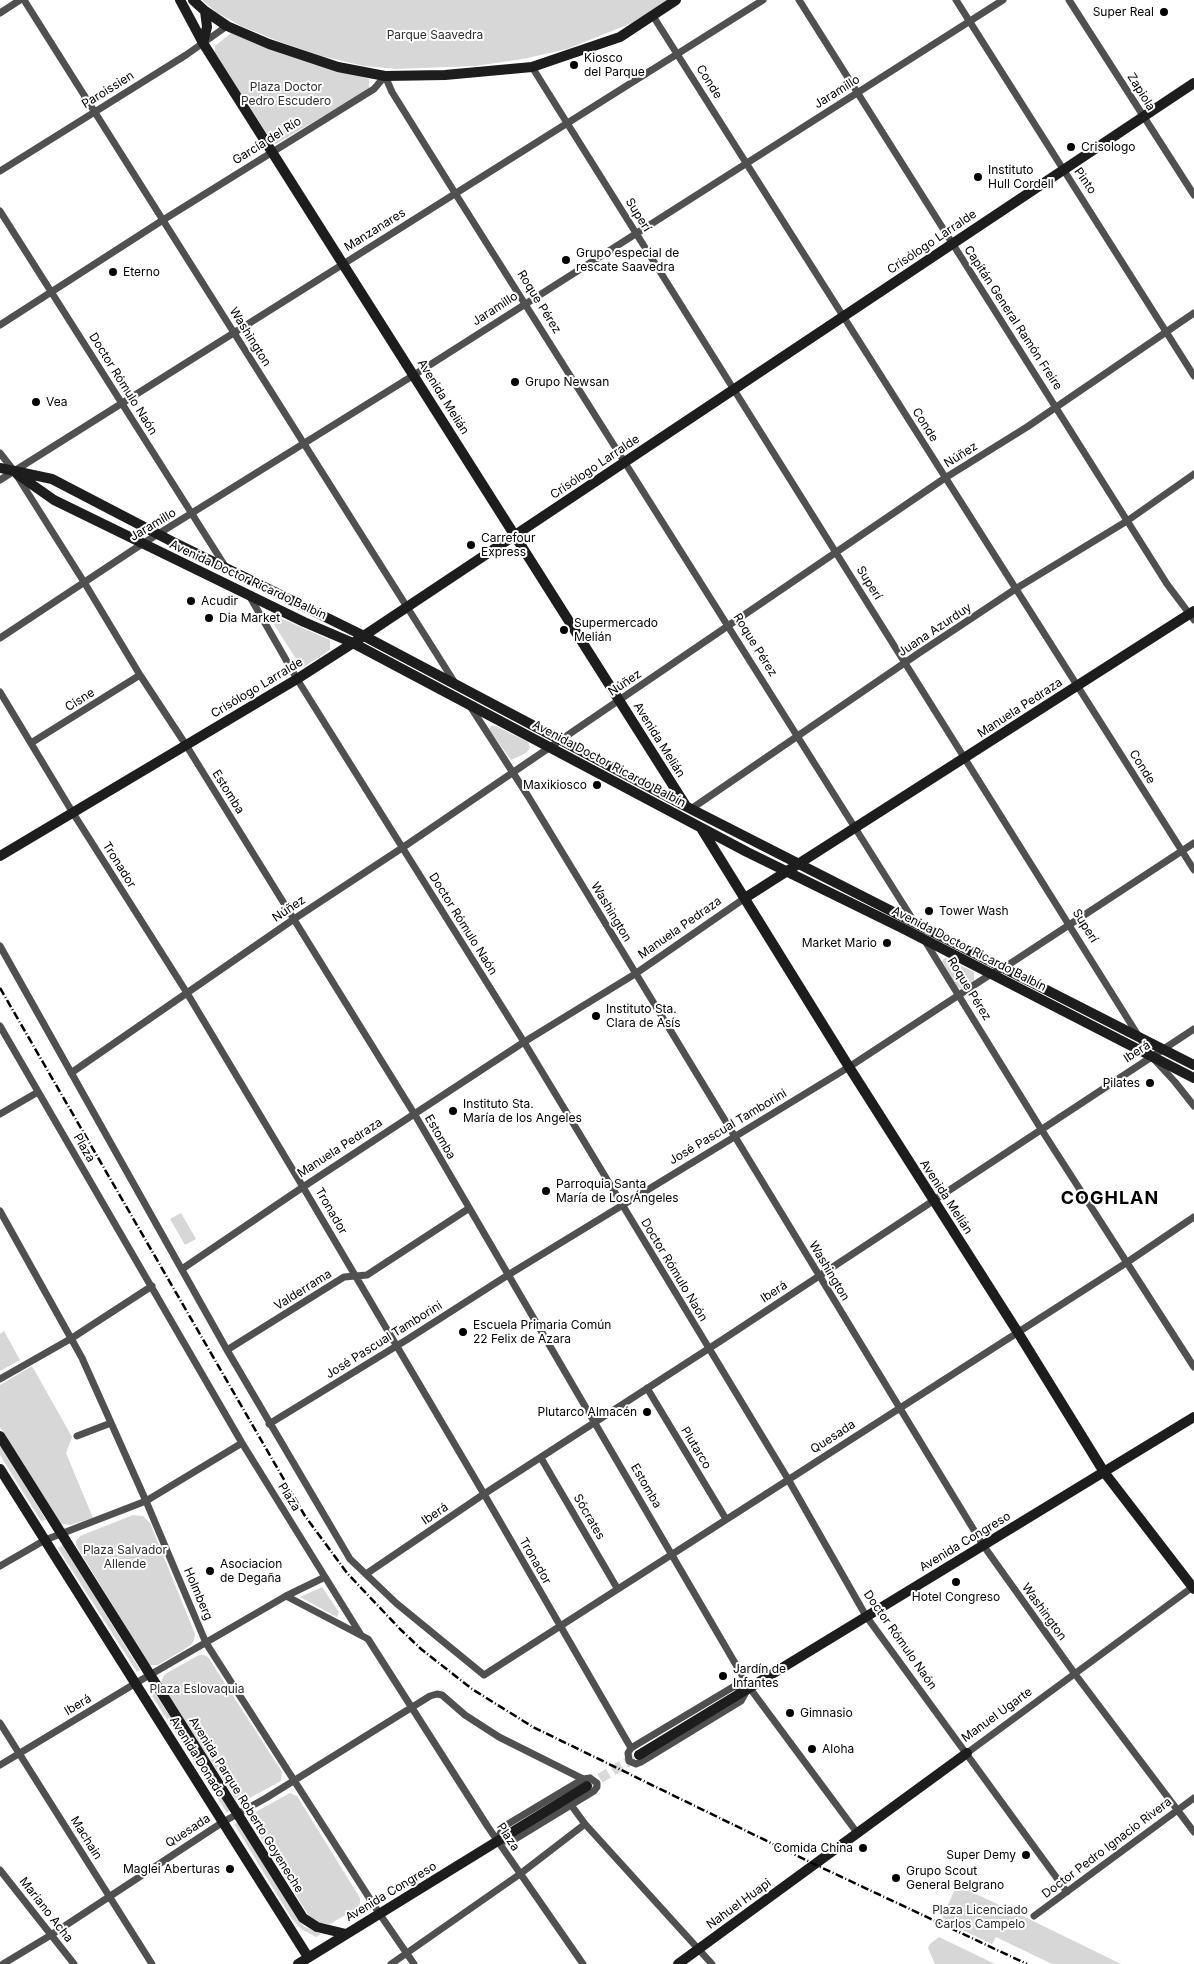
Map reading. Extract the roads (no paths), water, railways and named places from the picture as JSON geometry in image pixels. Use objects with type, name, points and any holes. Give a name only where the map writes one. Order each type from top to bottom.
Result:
[{"type":"main road","name":"Avenida Melián","points":[[180,0],[204,43],[272,152],[701,827],[849,1067],[1017,1331],[1104,1472],[1193,1587]]},
{"type":"main road","points":[[193,0],[227,26],[338,67],[385,76],[445,75],[532,67],[620,37],[676,0]]},
{"type":"main road","points":[[204,43],[207,27],[205,11]]},
{"type":"main road","name":"Crisólogo Larralde","points":[[0,856],[353,644],[1194,83]]},
{"type":"main road","points":[[0,470],[14,471]]},
{"type":"main road","name":"Avenida Doctor Ricardo Balbín","points":[[14,471],[52,479],[226,569],[364,636],[689,808],[1005,967],[1194,1065]]},
{"type":"main road","name":"Avenida Doctor Ricardo Balbín","points":[[14,471],[54,500],[353,644],[786,871],[1194,1078]]},
{"type":"main road","name":"Manuela Pedraza","points":[[745,898],[1192,615]]},
{"type":"main road","name":"Avenida Congreso","points":[[635,1752],[749,1687],[1194,1417]]},
{"type":"main road","name":"Avenida Parque Roberto Goyeneche","points":[[0,1436],[303,1918],[317,1928],[346,1934]]},
{"type":"main road","name":"Avenida Donado","points":[[1,1472],[308,1957]]},
{"type":"main road","name":"Manuel Ugarte","points":[[814,1864],[858,1834],[967,1752]]},
{"type":"main road","name":"Avenida Congreso","points":[[298,1964],[497,1841],[585,1782]]},
{"type":"main road","name":"Nahuel Huapi","points":[[678,1964],[814,1864]]},
{"type":"street","points":[[0,13],[22,0]]},
{"type":"street","name":"Washington","points":[[22,0],[95,111],[457,686]]},
{"type":"street","name":"Manzanares","points":[[0,480],[763,0]]},
{"type":"street","name":"Capitán General Ramón Freire","points":[[799,0],[1175,597],[1192,615]]},
{"type":"street","name":"Pinto","points":[[956,0],[1194,376]]},
{"type":"street","name":"Jaramillo","points":[[0,638],[142,544],[414,375],[1003,0]]},
{"type":"street","name":"Zapiola","points":[[1069,0],[1194,195]]},
{"type":"street","name":"Conde","points":[[653,16],[678,52],[1194,870]]},
{"type":"street","name":"Paroissien","points":[[0,171],[204,43],[227,26]]},
{"type":"street","name":"Superí","points":[[532,67],[1152,1056],[1194,1106]]},
{"type":"street","name":"García del Río","points":[[0,326],[163,220],[374,89],[385,76]]},
{"type":"street","name":"Roque Pérez","points":[[385,76],[392,92],[915,922],[958,996],[1041,1129],[1194,1367]]},
{"type":"street","name":"Doctor Rómulo Naón","points":[[0,211],[226,569]]},
{"type":"street","name":"Núñez","points":[[71,1073],[294,919],[402,848],[512,771],[729,626],[945,478],[1056,407],[1194,314]]},
{"type":"street","name":"Estomba","points":[[0,453],[14,471],[84,582],[415,1115],[468,1209],[749,1687],[858,1834]]},
{"type":"street","name":"Juana Azurduy","points":[[689,808],[1017,588],[1127,521],[1194,474]]},
{"type":"street","name":"Doctor Rómulo Naón","points":[[249,595],[297,679],[524,1042],[788,1479],[866,1616],[967,1752],[1067,1892]]},
{"type":"street","name":"Cisne","points":[[31,743],[140,675]]},
{"type":"street","name":"Tronador","points":[[0,692],[73,813],[187,993],[303,1186],[635,1752]]},
{"type":"street","name":"Washington","points":[[469,704],[512,771],[983,1545],[1075,1674],[1194,1832]]},
{"type":"street","name":"José Pascual Tamborini","points":[[270,1424],[508,1275],[849,1067],[1194,843]]},
{"type":"street","name":"Manuela Pedraza","points":[[182,1269],[303,1186],[415,1115],[524,1042],[635,974],[745,898]]},
{"type":"street","name":"Plaza","points":[[0,946],[227,1350],[350,1559],[396,1603],[484,1675]]},
{"type":"street","name":"Plaza","points":[[0,1026],[242,1443],[361,1635],[368,1639],[497,1841],[583,1964]]},
{"type":"street","name":"Iberá","points":[[366,1574],[484,1494],[1194,1029]]},
{"type":"street","points":[[0,1114],[38,1092]]},
{"type":"street","name":"Valderrama","points":[[227,1350],[344,1277],[367,1275],[468,1209]]},
{"type":"street","name":"Holmberg","points":[[0,1212],[72,1338],[146,1501],[206,1643],[379,1913],[414,1964]]},
{"type":"street","name":"Quesada","points":[[484,1675],[1194,1217]]},
{"type":"street","points":[[0,1379],[72,1338],[152,1286]]},
{"type":"street","name":"Plutarco","points":[[647,1388],[726,1519]]},
{"type":"street","points":[[77,1436],[111,1422]]},
{"type":"street","points":[[0,1566],[45,1540],[146,1501],[242,1443]]},
{"type":"street","name":"Sócrates","points":[[541,1458],[618,1588]]},
{"type":"street","name":"Iberá","points":[[0,1765],[149,1675],[286,1596],[325,1577]]},
{"type":"street","name":"Manuel Ugarte","points":[[967,1752],[1193,1587]]},
{"type":"street","points":[[286,1596],[361,1635]]},
{"type":"street","name":"Quesada","points":[[3,1964],[110,1897],[223,1822],[294,1781],[430,1696],[437,1694],[442,1696],[465,1715],[499,1737],[585,1782]]},
{"type":"street","name":"Machain","points":[[0,1723],[152,1964]]},
{"type":"street","name":"Avenida Congreso","points":[[497,1841],[512,1841],[594,1791],[597,1787],[594,1780],[585,1782]]},
{"type":"street","name":"Doctor Pedro Ignacio Rivera","points":[[1034,1916],[1194,1798]]},
{"type":"street","points":[[571,1805],[585,1824],[712,1964]]},
{"type":"street","points":[[391,1964],[520,1874],[585,1824]]},
{"type":"street","name":"Mariano Acha","points":[[0,1870],[74,1964]]},
{"type":"tunnel","points":[[587,1786],[639,1755]]},
{"type":"railway","points":[[0,988],[305,1516],[347,1573],[421,1649],[472,1689],[533,1727],[814,1864],[1027,1964]]},
{"type":"place","name":"Super Real","points":[[1164,12]]},
{"type":"place","name":"Kiosco del Parque","points":[[574,65]]},
{"type":"place","name":"Crisologo","points":[[1071,147]]},
{"type":"place","name":"Instituto Hull Cordell","points":[[978,177]]},
{"type":"place","name":"Grupo especial de rescate Saavedra","points":[[566,260]]},
{"type":"place","name":"Eterno","points":[[113,272]]},
{"type":"place","name":"Grupo Newsan","points":[[515,382]]},
{"type":"place","name":"Vea","points":[[36,402]]},
{"type":"place","name":"Carrefour Express","points":[[471,545]]},
{"type":"place","name":"Acudir","points":[[191,601]]},
{"type":"place","name":"Dia Market","points":[[209,618]]},
{"type":"place","name":"Supermercado Melián","points":[[564,630]]},
{"type":"place","name":"Maxikiosco","points":[[597,785]]},
{"type":"place","name":"Tower Wash","points":[[929,911]]},
{"type":"place","name":"Market Mario","points":[[887,943]]},
{"type":"place","name":"Instituto Sta. Clara de Asís","points":[[596,1016]]},
{"type":"place","name":"Pilates","points":[[1150,1083]]},
{"type":"place","name":"Instituto Sta. María de los Angeles","points":[[453,1111]]},
{"type":"place","name":"Parroquia Santa María de Los Ángeles","points":[[546,1191]]},
{"type":"place","name":"Escuela Primaria Común 22 Felix de Azara","points":[[463,1332]]},
{"type":"place","name":"Plutarco Almacén","points":[[647,1412]]},
{"type":"place","name":"Asociacion de Degaña","points":[[210,1571]]},
{"type":"place","name":"Hotel Congreso","points":[[956,1582]]},
{"type":"place","name":"Jardín de Infantes","points":[[723,1676]]},
{"type":"place","name":"Gimnasio","points":[[790,1713]]},
{"type":"place","name":"Aloha","points":[[812,1749]]},
{"type":"place","name":"Comida China","points":[[863,1848]]},
{"type":"place","name":"Super Demy","points":[[1026,1855]]},
{"type":"place","name":"Maglei Aberturas","points":[[230,1869]]},
{"type":"place","name":"Grupo Scout General Belgrano","points":[[896,1878]]},
{"type":"district","name":"COGHLAN","points":[[1110,1199]]},
{"type":"park label","name":"Parque Saavedra","points":[[435,35]]},
{"type":"park label","name":"Plaza Doctor Pedro Escudero","points":[[286,94]]},
{"type":"park label","name":"Plaza Salvador Allende","points":[[125,1557]]},
{"type":"park label","name":"Plaza Eslovaquia","points":[[197,1689]]},
{"type":"park label","name":"Plaza Licenciado Carlos Campelo","points":[[980,1917]]}]
